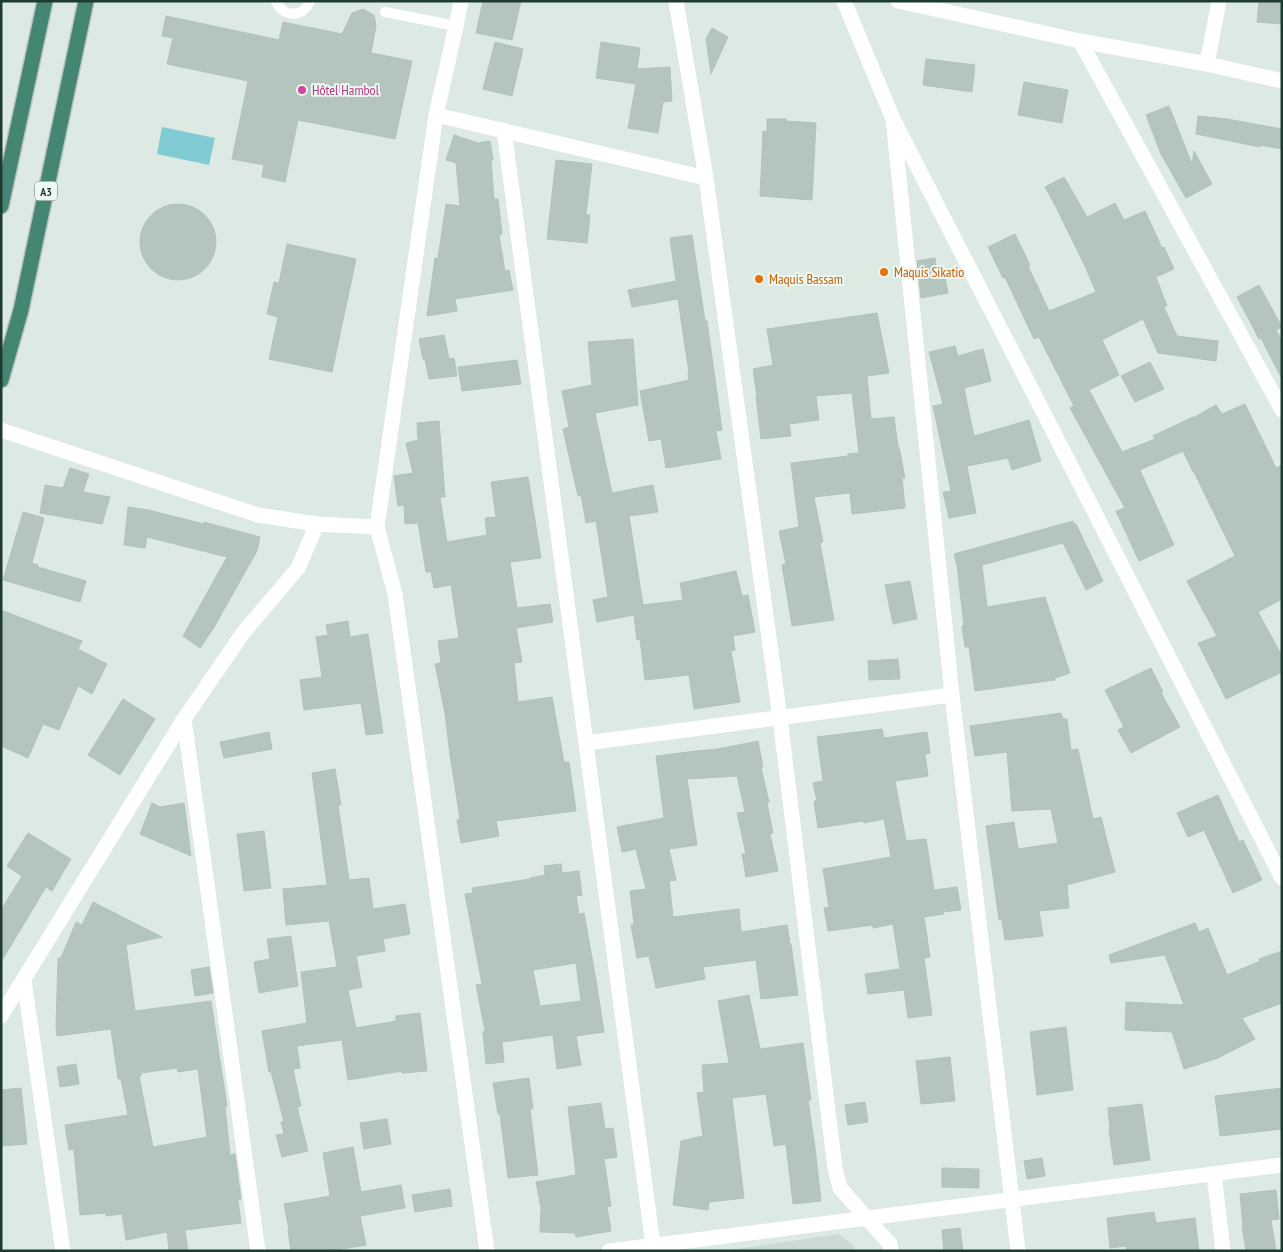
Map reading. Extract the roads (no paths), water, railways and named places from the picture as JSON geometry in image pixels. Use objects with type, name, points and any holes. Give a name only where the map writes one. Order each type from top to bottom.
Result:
[{"type":"highway","points":[[1,206],[45,1]]},
{"type":"highway","name":"A3","points":[[1,380],[21,310],[86,1]]},
{"type":"street","points":[[461,1],[436,115],[377,527],[395,594],[487,1251]]},
{"type":"street","points":[[676,1],[706,178],[780,718],[835,1168],[840,1188],[890,1244],[891,1251]]},
{"type":"street","points":[[844,1],[893,120],[1282,878]]},
{"type":"street","points":[[898,1],[1080,41],[1207,64],[1282,81]]},
{"type":"street","points":[[1207,64],[1219,1]]},
{"type":"street","points":[[1080,41],[1282,410]]},
{"type":"street","points":[[436,115],[706,178]]},
{"type":"street","points":[[893,120],[952,695],[1018,1251]]},
{"type":"street","points":[[504,130],[653,1245]]},
{"type":"street","points":[[1,430],[258,515],[317,524],[377,527]]},
{"type":"street","points":[[1,1016],[184,719],[243,633],[298,568],[317,524]]},
{"type":"street","points":[[586,743],[952,695]]},
{"type":"street","points":[[184,719],[258,1251]]},
{"type":"street","points":[[24,980],[63,1251]]},
{"type":"street","points":[[609,1251],[1282,1166]]},
{"type":"street","points":[[1214,1174],[1223,1251]]},
{"type":"lane","points":[[276,1],[278,6],[289,14],[303,11],[310,1]]},
{"type":"lane","points":[[385,12],[456,26]]},
{"type":"water","points":[[162,127],[215,138],[209,165],[157,154]]},
{"type":"place","name":"Hôtel Hambol","points":[[302,90]]},
{"type":"place","name":"Maquis Sikatio","points":[[884,272]]},
{"type":"place","name":"Maquis Bassam","points":[[759,279]]}]
